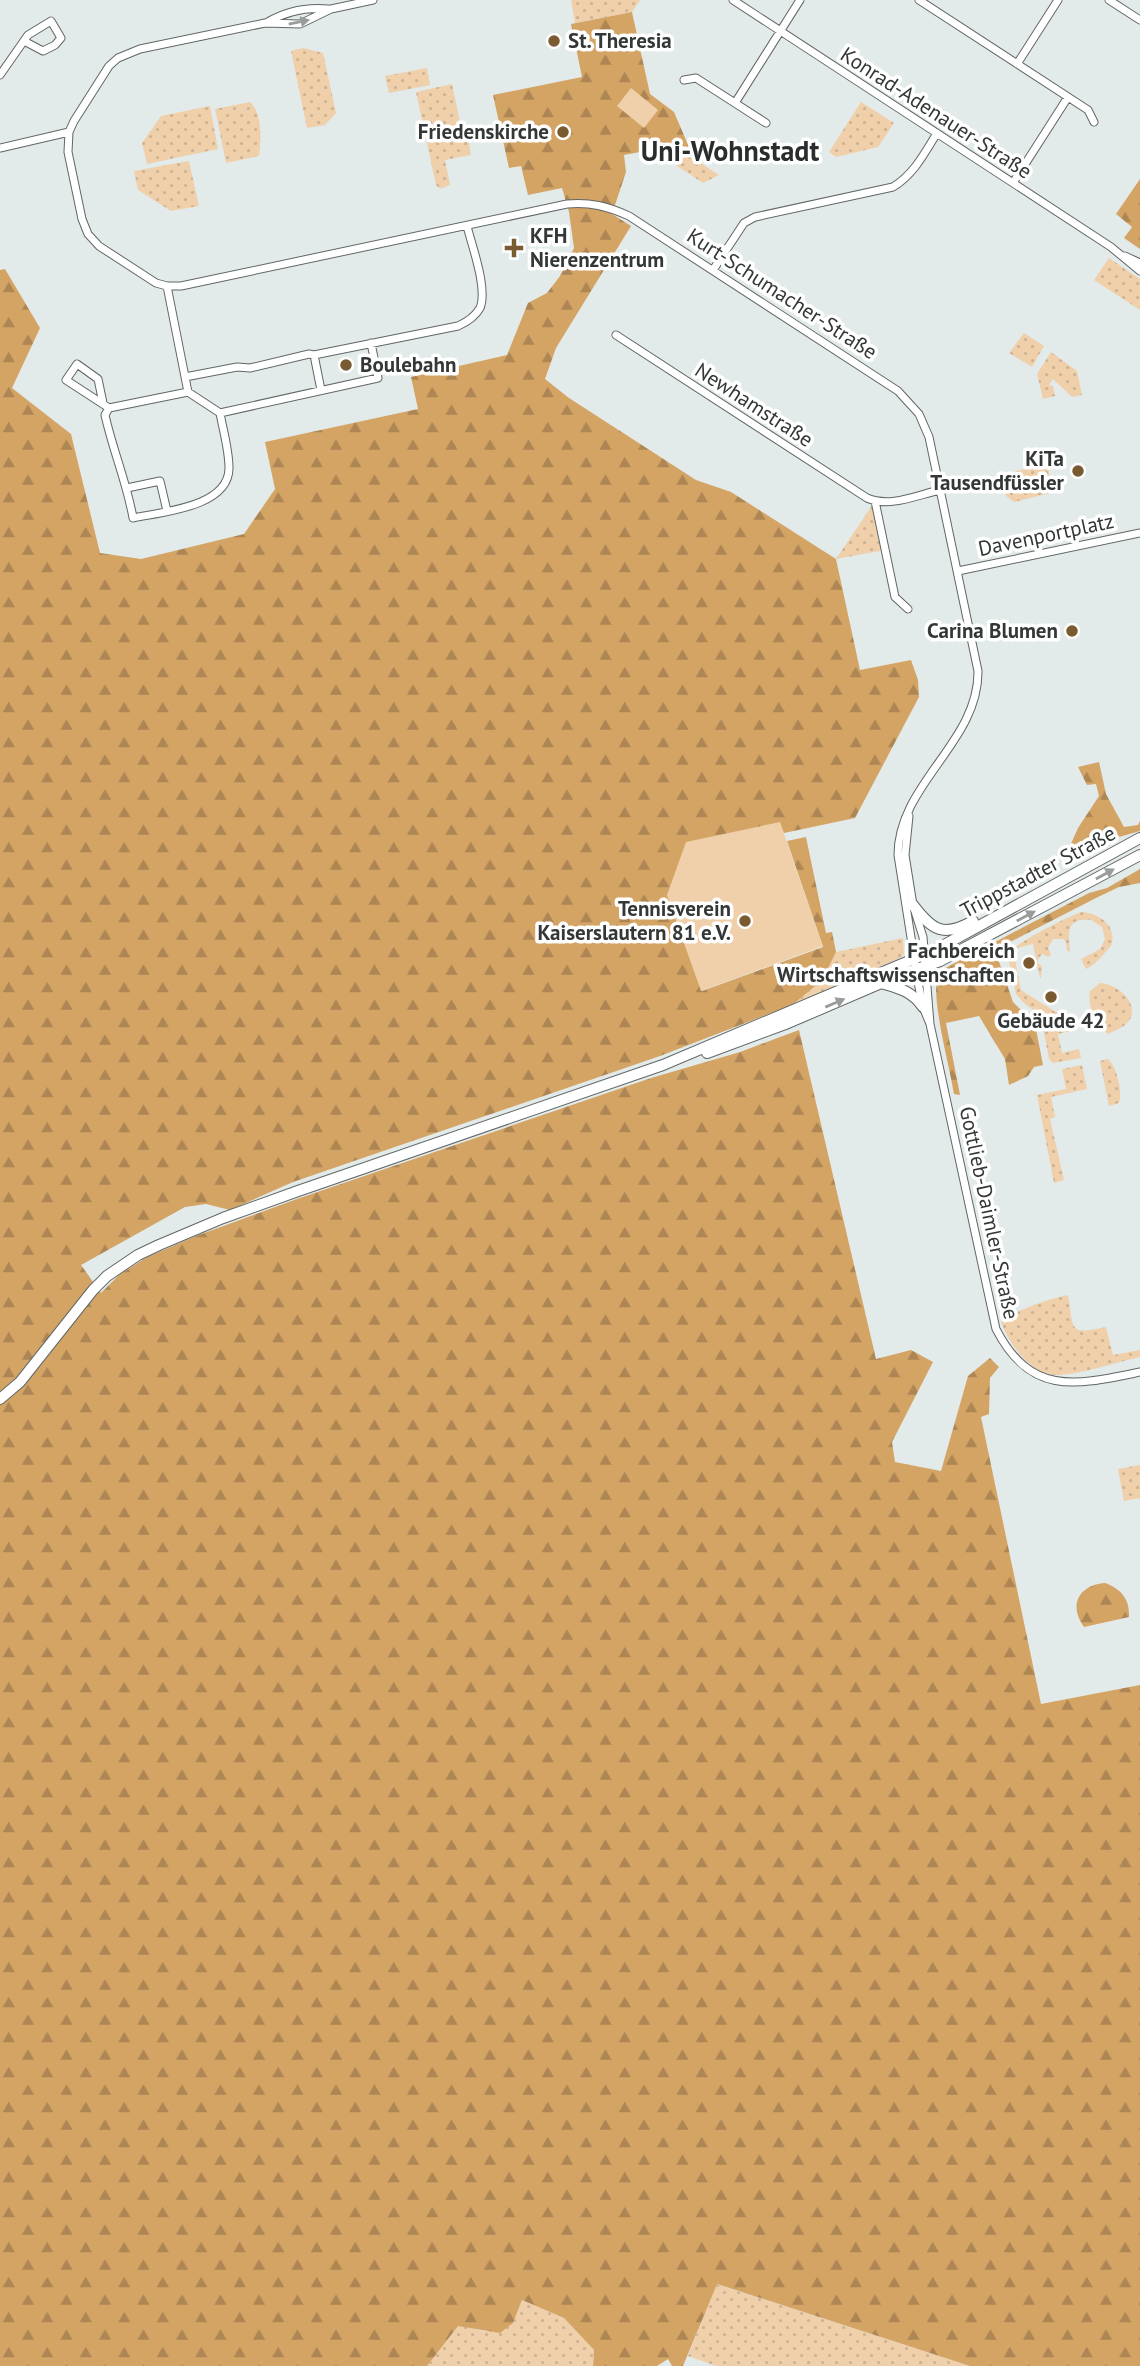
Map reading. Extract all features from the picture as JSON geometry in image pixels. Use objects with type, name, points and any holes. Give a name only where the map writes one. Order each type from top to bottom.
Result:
[{"type":"main road","name":"Trippstadter Straße","points":[[663,1065],[920,955],[995,918],[1140,838]]},
{"type":"main road","name":"Trippstadter Straße","points":[[663,1065],[706,1053],[788,1023],[921,968],[964,949],[1140,855]]},
{"type":"main road","points":[[914,905],[926,922],[944,930],[951,931],[983,916],[995,918]]},
{"type":"main road","points":[[881,983],[907,990],[923,1007]]},
{"type":"main road","points":[[0,1399],[20,1382],[93,1290],[107,1276],[138,1255],[235,1213],[663,1065]]},
{"type":"street","points":[[188,392],[167,286],[156,283],[99,246],[88,234],[82,219],[68,152],[69,132],[74,121],[109,66],[118,58],[140,49],[265,23],[300,24],[331,9],[373,0]]},
{"type":"street","name":"Konrad-Adenauer-Straße","points":[[733,0],[1013,183],[1121,255],[1140,271]]},
{"type":"street","points":[[735,103],[800,0]]},
{"type":"street","points":[[919,0],[1088,110],[1094,122]]},
{"type":"street","points":[[1017,64],[1058,0]]},
{"type":"street","points":[[1109,0],[1140,20]]},
{"type":"street","points":[[265,23],[282,14],[311,7],[331,9]]},
{"type":"street","points":[[0,75],[28,35],[51,21],[61,38],[55,46],[43,51],[24,41]]},
{"type":"street","points":[[684,80],[696,78],[766,123]]},
{"type":"street","points":[[1013,183],[1069,97]]},
{"type":"street","points":[[0,148],[69,132]]},
{"type":"street","points":[[713,270],[744,223],[755,217],[893,187],[905,180],[914,170],[937,133]]},
{"type":"street","name":"Kurt-Schumacher-Straße","points":[[167,286],[181,286],[566,204],[589,203],[609,207],[629,216],[898,391],[911,403],[924,425],[978,671],[977,696],[965,722],[901,826],[898,855],[920,955]]},
{"type":"street","points":[[185,377],[237,367],[250,368],[458,326],[475,315],[480,307],[482,289],[467,226]]},
{"type":"street","name":"Konrad-Adenauer-Straße","points":[[1121,255],[1140,263]]},
{"type":"street","name":"Newhamstraße","points":[[616,335],[874,501]]},
{"type":"street","points":[[220,413],[228,458],[228,477],[221,488],[203,502],[133,519],[127,488],[114,454],[105,415],[106,406],[98,379],[77,364],[66,380],[106,406],[188,392],[220,413],[378,378],[371,343]]},
{"type":"street","points":[[314,355],[321,390]]},
{"type":"street","points":[[127,488],[160,481],[167,511]]},
{"type":"street","points":[[908,609],[895,597],[874,501],[890,502],[940,489]]},
{"type":"street","name":"Davenportplatz","points":[[958,571],[1140,533]]},
{"type":"street","name":"Kurt-Schumacher-Straße","points":[[910,809],[905,855],[919,919],[920,955]]},
{"type":"street","points":[[920,955],[921,968]]},
{"type":"street","name":"Gottlieb-Daimler-Straße","points":[[921,968],[923,1007],[930,1024]]},
{"type":"street","name":"Gottlieb-Daimler-Straße","points":[[921,968],[930,1024],[996,1329],[1016,1359],[1044,1377],[1067,1383],[1140,1371]]},
{"type":"shaded area","points":[[571,0],[640,0],[632,12],[575,23]]},
{"type":"shaded area","points":[[303,48],[323,53],[336,113],[325,125],[307,128],[291,51]]},
{"type":"shaded area","points":[[427,68],[430,85],[389,93],[385,76]]},
{"type":"shaded area","points":[[452,84],[460,122],[466,124],[471,155],[445,160],[450,185],[440,189],[436,185],[416,92]]},
{"type":"shaded area","points":[[631,88],[658,110],[644,128],[617,106]]},
{"type":"shaded area","points":[[250,102],[259,120],[259,156],[226,163],[215,109]]},
{"type":"shaded area","points":[[861,102],[894,123],[878,147],[836,157],[829,152]]},
{"type":"shaded area","points":[[210,106],[218,149],[147,164],[142,143],[161,116]]},
{"type":"shaded area","points":[[681,150],[719,175],[703,183],[677,166],[674,152]]},
{"type":"shaded area","points":[[189,161],[199,206],[171,211],[138,190],[134,171]]},
{"type":"shaded area","points":[[1109,258],[1140,279],[1140,310],[1094,280]]},
{"type":"shaded area","points":[[1024,333],[1044,346],[1032,367],[1009,353]]},
{"type":"shaded area","points":[[1051,352],[1077,371],[1082,395],[1072,397],[1053,379],[1049,385],[1053,386],[1055,396],[1043,399],[1037,374]]},
{"type":"shaded area","points":[[1047,465],[1054,492],[1014,502],[1006,496],[1002,481],[1011,472]]},
{"type":"shaded area","points":[[875,501],[885,550],[836,559]]},
{"type":"shaded area","name":"Tennisverein Kaiserslautern 81 e.V.","points":[[780,822],[823,946],[701,991],[667,895],[686,842]]},
{"type":"shaded area","points":[[1082,912],[1095,915],[1106,922],[1112,932],[1111,946],[1086,969],[1081,959],[1100,949],[1105,939],[1102,927],[1091,920],[1076,921],[1072,925],[1069,934],[1070,952],[1063,939],[1053,939],[1048,948],[1051,954],[1049,957],[1042,954],[1038,959],[1042,967],[1041,978],[1033,944],[1013,949],[1021,990],[1073,1023],[1075,1030],[1058,1034],[1062,1053],[1079,1049],[1081,1058],[1053,1063],[1049,1059],[1038,1013],[1016,994],[1007,953],[1021,943],[1043,930]]},
{"type":"shaded area","points":[[903,938],[904,954],[900,958],[792,1005],[817,981],[836,952]]},
{"type":"shaded area","points":[[1100,983],[1118,989],[1128,999],[1132,1010],[1127,1023],[1108,1034],[1096,1020],[1090,1003],[1090,991]]},
{"type":"shaded area","points":[[1108,1059],[1120,1087],[1119,1103],[1109,1106],[1100,1061]]},
{"type":"shaded area","points":[[1082,1065],[1087,1089],[1051,1097],[1055,1117],[1050,1119],[1064,1180],[1054,1183],[1037,1095],[1066,1089],[1062,1069]]},
{"type":"shaded area","points":[[1068,1295],[1075,1328],[1085,1330],[1106,1327],[1113,1355],[1140,1350],[1140,1357],[1059,1375],[1040,1371],[1031,1365],[1016,1349],[1001,1322],[1015,1313]]},
{"type":"shaded area","points":[[1140,1465],[1140,1498],[1124,1501],[1118,1469]]},
{"type":"shaded area","points":[[716,2284],[970,2366],[716,2366],[688,2356]]},
{"type":"shaded area","points":[[522,2300],[564,2318],[594,2350],[593,2366],[427,2366],[458,2325],[484,2331],[513,2323]]},
{"type":"green space","points":[[632,12],[650,94],[674,112],[689,147],[677,145],[624,155],[626,172],[612,214],[631,226],[556,348],[545,379],[569,398],[696,480],[731,492],[836,559],[860,670],[911,660],[918,680],[919,697],[855,818],[784,833],[779,822],[702,991],[823,947],[787,841],[806,837],[826,933],[832,932],[836,952],[826,972],[814,987],[792,1005],[660,1056],[293,1182],[230,1210],[206,1204],[185,1207],[81,1265],[101,1293],[119,1275],[147,1257],[196,1236],[651,1078],[740,1052],[799,1030],[876,1359],[911,1350],[933,1362],[892,1442],[895,1462],[941,1471],[968,1376],[990,1358],[999,1367],[990,1378],[989,1414],[981,1417],[1041,1704],[1140,1685],[1140,2366],[970,2366],[717,2284],[683,2366],[672,2366],[668,2359],[657,2366],[593,2366],[594,2350],[564,2318],[522,2300],[513,2323],[500,2333],[458,2326],[427,2366],[0,2366],[0,270],[5,269],[40,328],[12,388],[71,434],[100,553],[141,559],[244,534],[275,489],[265,442],[418,409],[411,377],[507,355],[528,303],[547,293],[560,276],[574,248],[569,212],[562,188],[528,195],[521,166],[509,168],[493,95],[582,77],[571,24]]},
{"type":"green space","points":[[1140,179],[1140,249],[1124,238],[1132,227],[1116,214]]},
{"type":"green space","points":[[1099,762],[1106,794],[1124,827],[1138,825],[1140,821],[1140,831],[1112,839],[1073,862],[1070,846],[1078,828],[1099,796],[1096,784],[1087,785],[1078,767]]},
{"type":"green space","points":[[1140,869],[1140,883],[1119,887],[1098,897],[1008,943],[996,953],[1013,1002],[1035,1024],[1043,1065],[1034,1067],[1028,1076],[1009,1085],[1005,1059],[979,1016],[946,1023],[960,1095],[954,1094],[937,1004],[937,980],[940,975],[947,967]]},
{"type":"green space","points":[[1105,1583],[1116,1588],[1123,1596],[1128,1605],[1129,1617],[1084,1627],[1077,1611],[1079,1597],[1088,1588]]},
{"type":"place","name":"St. Theresia","points":[[554,41]]},
{"type":"place","name":"Friedenskirche","points":[[563,132]]},
{"type":"place","name":"KFH Nierenzentrum","points":[[514,248]]},
{"type":"place","name":"Boulebahn","points":[[346,365]]},
{"type":"place","name":"KiTa Tausendfüssler","points":[[1078,471]]},
{"type":"place","name":"Carina Blumen","points":[[1072,631]]},
{"type":"place","name":"Tennisverein Kaiserslautern 81 e.V.","points":[[745,921]]},
{"type":"place","name":"Fachbereich Wirtschaftswissenschaften","points":[[1029,963]]},
{"type":"place","name":"Gebäude 42","points":[[1051,997]]},
{"type":"district","name":"Uni-Wohnstadt","points":[[730,151]]}]
